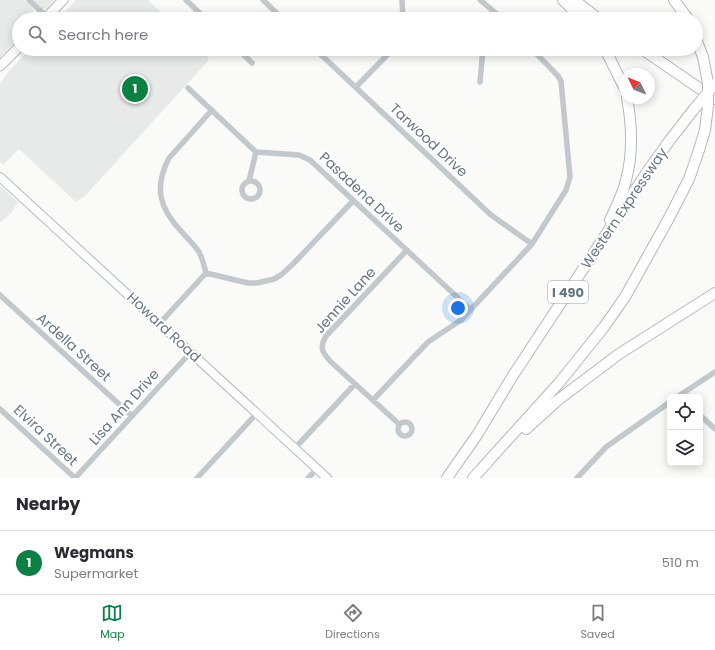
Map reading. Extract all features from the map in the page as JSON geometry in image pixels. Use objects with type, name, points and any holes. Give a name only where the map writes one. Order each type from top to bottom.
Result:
[{"type":"highway","points":[[563,0],[575,12]]},
{"type":"highway","points":[[574,0],[590,12]]},
{"type":"highway","points":[[674,0],[683,12]]},
{"type":"highway","points":[[608,56],[619,77]]},
{"type":"highway","points":[[652,56],[715,99]]},
{"type":"highway","points":[[473,478],[559,383],[604,327],[625,297],[670,218],[689,179],[704,130],[708,106],[708,83],[703,56]]},
{"type":"highway","name":"Western Expressway","points":[[447,478],[663,150],[715,84]]},
{"type":"highway","points":[[694,109],[715,88]]},
{"type":"highway","points":[[587,264],[608,224],[626,181],[631,143],[628,104]]},
{"type":"highway","points":[[483,467],[558,400],[602,366],[692,307],[715,294]]},
{"type":"main road","points":[[52,12],[63,0]]},
{"type":"main road","points":[[0,66],[12,54]]},
{"type":"main road","name":"Howard Road","points":[[0,177],[327,478]]},
{"type":"street","points":[[29,0],[40,12]]},
{"type":"street","points":[[186,0],[199,12]]},
{"type":"street","points":[[263,0],[276,12]]},
{"type":"street","points":[[402,0],[403,12]]},
{"type":"street","points":[[480,0],[495,12]]},
{"type":"street","points":[[245,56],[252,63]]},
{"type":"street","name":"Tarwood Drive","points":[[323,56],[491,215],[532,244]]},
{"type":"street","points":[[356,87],[385,56]]},
{"type":"street","points":[[480,82],[482,56]]},
{"type":"street","points":[[373,400],[428,342],[452,327],[471,310],[532,244],[566,190],[570,177],[561,81],[538,56]]},
{"type":"street","points":[[188,88],[256,152],[249,181]]},
{"type":"street","points":[[206,273],[199,252],[172,222],[164,209],[160,185],[163,171],[169,158],[212,110]]},
{"type":"street","name":"Pasadena Drive","points":[[256,152],[304,157],[310,160],[471,310]]},
{"type":"street","points":[[206,273],[248,283],[257,283],[274,279],[293,264],[353,201]]},
{"type":"street","name":"Jennie Lane","points":[[355,384],[325,355],[322,349],[322,343],[326,336],[407,250]]},
{"type":"street","points":[[160,323],[206,273]]},
{"type":"street","name":"Ardella Street","points":[[0,295],[131,416]]},
{"type":"street","name":"Lisa Ann Drive","points":[[75,478],[190,352]]},
{"type":"street","points":[[683,394],[715,372]]},
{"type":"street","points":[[295,448],[355,384],[399,424]]},
{"type":"street","points":[[577,478],[606,447],[667,404]]},
{"type":"street","name":"Elvira Street","points":[[0,409],[75,478]]},
{"type":"street","points":[[197,478],[257,413]]},
{"type":"street","points":[[703,417],[715,429]]},
{"type":"street","points":[[308,478],[317,468]]},
{"type":"shaded area","points":[[0,0],[24,0],[31,6],[34,12],[12,12],[12,45],[0,57]]},
{"type":"shaded area","points":[[33,0],[54,0],[47,8],[43,9]]},
{"type":"shaded area","points":[[76,0],[148,0],[161,12],[65,12]]},
{"type":"shaded area","points":[[23,56],[207,56],[209,58],[85,196],[76,202],[19,149],[3,165],[0,162],[0,84],[10,70]]},
{"type":"shaded area","points":[[0,186],[18,202],[12,212],[0,223]]},
{"type":"place","name":"Wegmans","points":[[135,89]]}]
